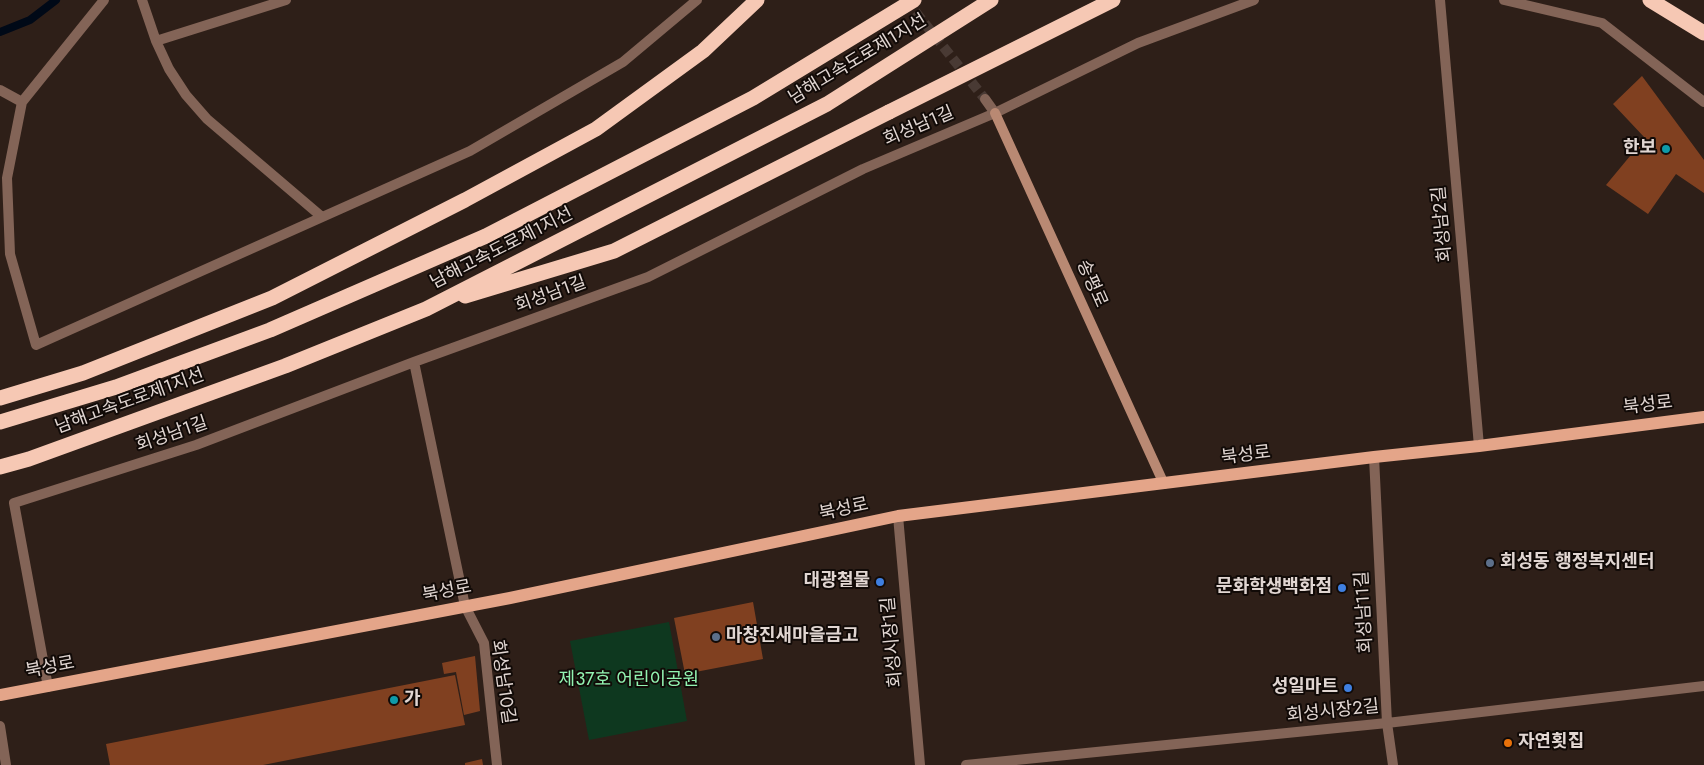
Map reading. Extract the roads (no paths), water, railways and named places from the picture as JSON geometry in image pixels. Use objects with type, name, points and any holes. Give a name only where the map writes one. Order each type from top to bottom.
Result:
[{"type":"highway","points":[[0,398],[83,373],[272,298],[465,200],[596,129],[703,52],[757,0]]},
{"type":"highway","name":"남해고속도로제1지선","points":[[0,422],[116,387],[270,330],[486,236],[753,98],[914,0]]},
{"type":"highway","name":"남해고속도로제1지선","points":[[0,467],[29,459],[285,366],[426,309],[827,104],[991,0]]},
{"type":"highway","points":[[426,309],[614,251],[1113,0]]},
{"type":"highway","points":[[1650,0],[1704,33]]},
{"type":"main road","name":"송평로","points":[[995,113],[1164,484]]},
{"type":"main road","name":"북성로","points":[[0,695],[465,606],[898,516],[1704,417]]},
{"type":"street","points":[[104,0],[22,102],[7,178],[10,254],[36,345],[479,146],[623,62],[697,0]]},
{"type":"street","points":[[142,0],[156,41],[169,69],[186,95],[207,119],[322,217]]},
{"type":"street","points":[[156,41],[286,0]]},
{"type":"street","name":"회성남1길","points":[[48,687],[14,503],[196,445],[414,362],[648,277],[863,169],[995,113],[1138,43],[1254,0]]},
{"type":"street","name":"회성남2길","points":[[1440,0],[1479,446]]},
{"type":"street","points":[[1504,0],[1602,23],[1704,102]]},
{"type":"street","points":[[0,90],[22,102]]},
{"type":"street","name":"송평로","points":[[985,99],[995,113]]},
{"type":"street","name":"회성남10길","points":[[414,362],[465,606],[484,643],[497,765]]},
{"type":"street","name":"회성남11길","points":[[1374,457],[1387,722],[1393,765]]},
{"type":"street","name":"회성시장1길","points":[[898,516],[920,765]]},
{"type":"street","name":"회성시장2길","points":[[966,765],[1387,722],[1704,686]]},
{"type":"street","points":[[0,726],[6,765]]},
{"type":"waterway","points":[[0,32],[30,20],[56,0]]},
{"type":"tunnel","points":[[906,0],[985,99]]},
{"type":"place","name":"한보","points":[[1666,149]]},
{"type":"place","name":"회성동 행정복지센터","points":[[1490,563]]},
{"type":"place","name":"대광철물","points":[[880,582]]},
{"type":"place","name":"문화학생백화점","points":[[1342,588]]},
{"type":"place","name":"마창진새마을금고","points":[[716,637]]},
{"type":"place","name":"성일마트","points":[[1348,688]]},
{"type":"place","name":"가","points":[[394,700]]},
{"type":"place","name":"자연횟집","points":[[1508,743]]},
{"type":"park label","name":"제37호 어린이공원","points":[[629,681]]}]
